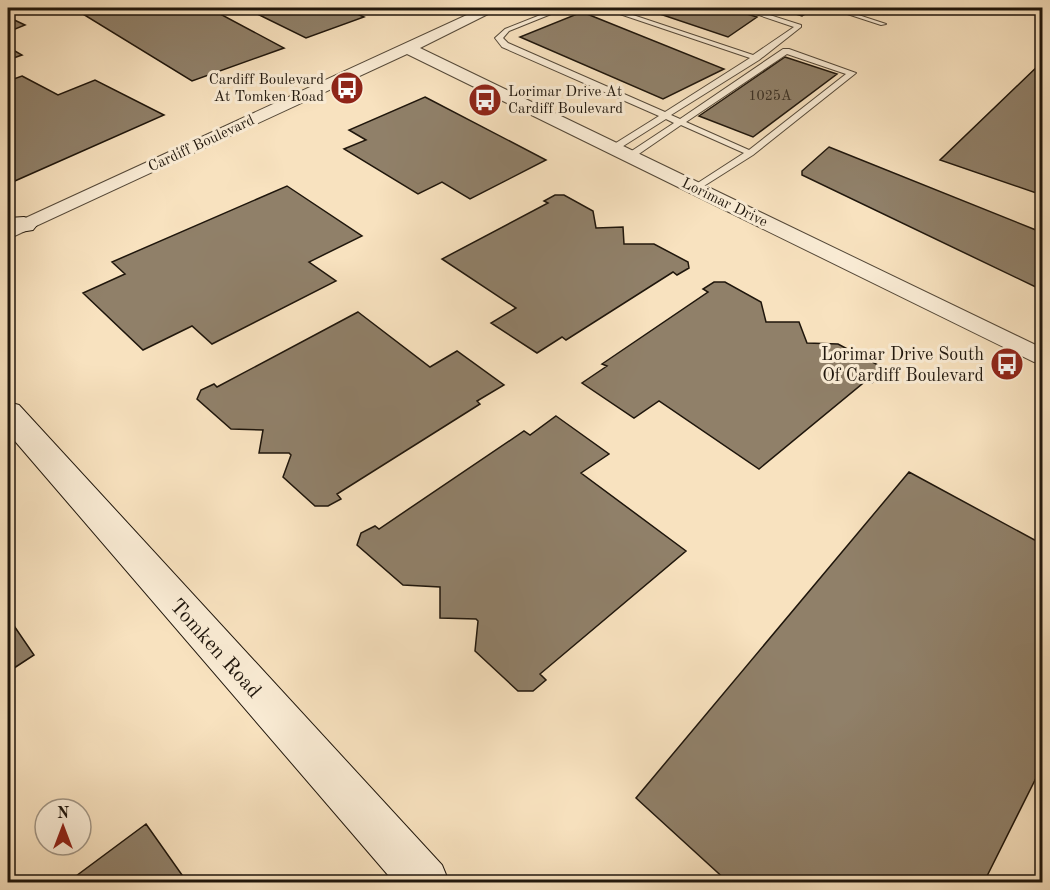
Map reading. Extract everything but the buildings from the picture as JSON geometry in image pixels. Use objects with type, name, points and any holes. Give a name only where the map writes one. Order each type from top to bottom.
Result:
[{"type":"main road","name":"Tomken Road","points":[[8,413],[425,882]]},
{"type":"street","name":"Cardiff Boulevard","points":[[13,228],[493,8]]},
{"type":"street","name":"Lorimar Drive","points":[[408,48],[1042,357]]},
{"type":"lane","points":[[563,8],[507,30],[499,38],[505,45],[750,153]]},
{"type":"lane","points":[[607,8],[755,57]]},
{"type":"lane","points":[[622,152],[664,116],[799,26],[743,8]]},
{"type":"lane","points":[[832,8],[883,24]]},
{"type":"lane","points":[[622,152],[680,123],[786,51],[852,73],[750,153],[696,188]]},
{"type":"place","name":"Cardiff Boulevard At Tomken Road","points":[[347,88]]},
{"type":"place","name":"Lorimar Drive At Cardiff Boulevard","points":[[485,100]]},
{"type":"place","name":"Lorimar Drive South Of Cardiff Boulevard","points":[[1007,364]]}]
